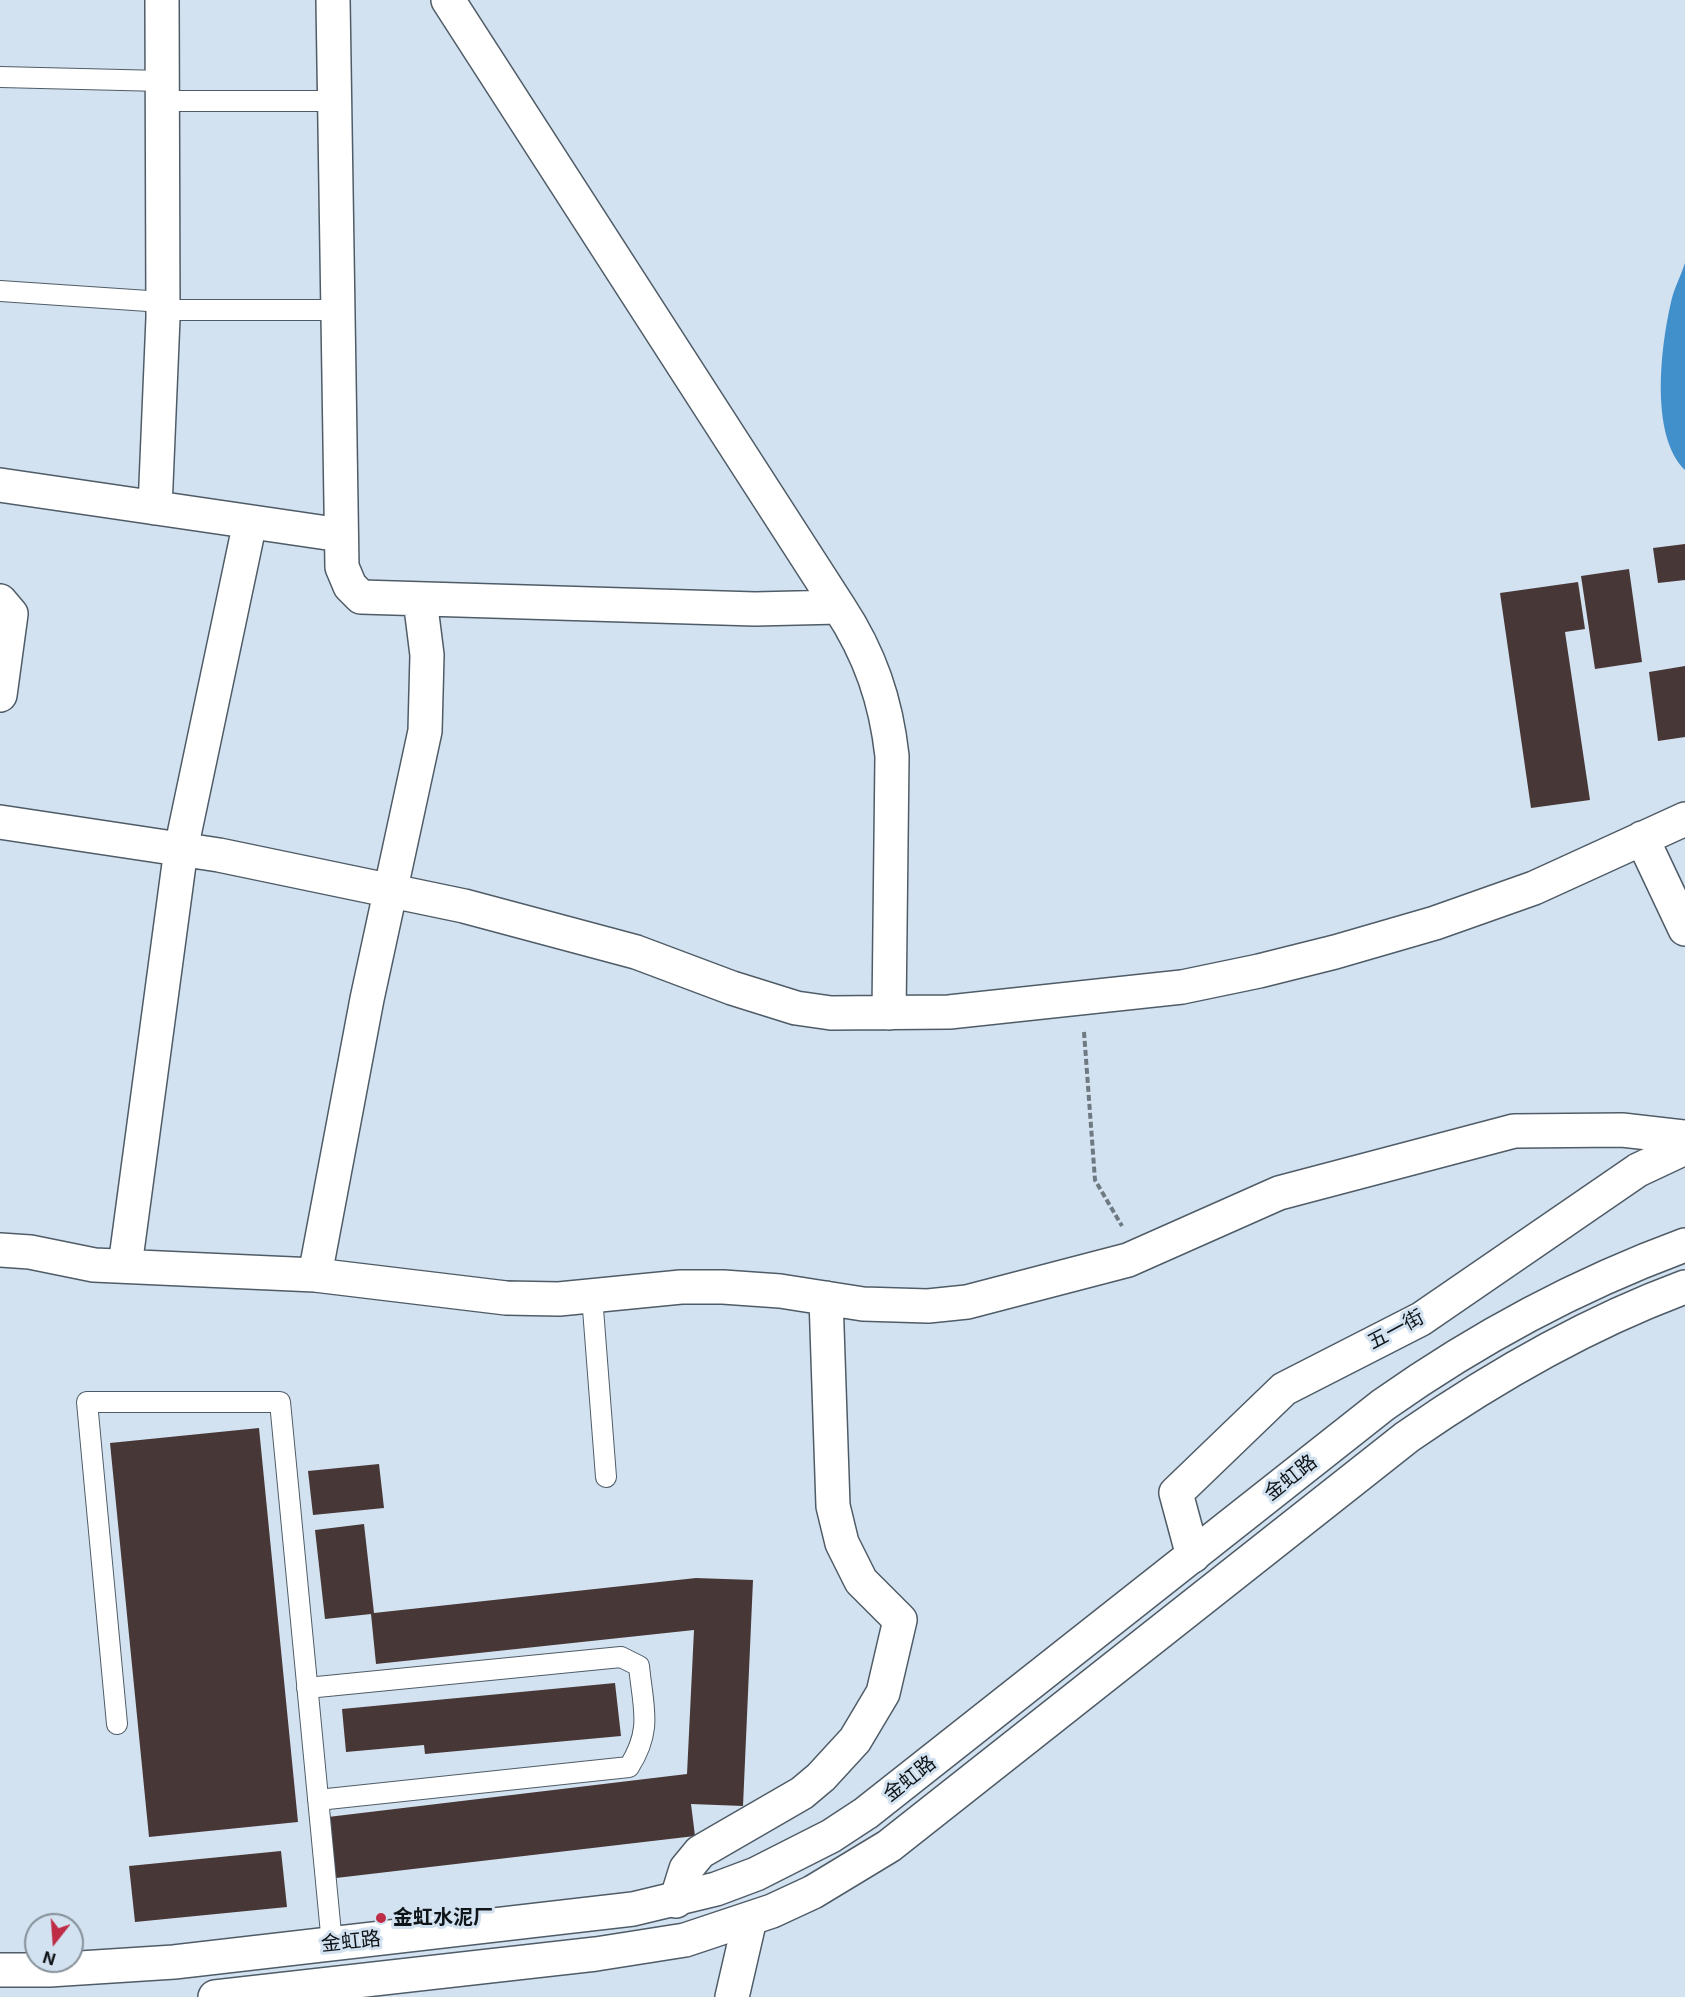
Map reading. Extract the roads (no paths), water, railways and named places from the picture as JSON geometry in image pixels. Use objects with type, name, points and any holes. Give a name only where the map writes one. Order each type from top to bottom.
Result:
[{"type":"street","points":[[155,508],[163,306],[162,0]]},
{"type":"street","points":[[333,0],[341,535],[342,567],[350,586],[361,597],[755,609],[839,607]]},
{"type":"street","points":[[448,0],[839,607],[870,662],[888,723],[892,756],[889,1013]]},
{"type":"street","points":[[0,485],[341,535]]},
{"type":"street","points":[[125,1266],[181,849],[250,522]]},
{"type":"street","points":[[315,1275],[367,999],[425,731],[427,655],[420,599]]},
{"type":"street","points":[[0,601],[10,614],[0,695]]},
{"type":"street","points":[[0,822],[181,849],[392,890],[464,906],[636,952],[732,988],[796,1008],[831,1013],[889,1013],[950,1012],[1182,987],[1335,952],[1435,922],[1533,888],[1685,819]]},
{"type":"street","points":[[1642,838],[1685,929]]},
{"type":"street","points":[[0,1250],[30,1252],[94,1265],[315,1275],[506,1298],[559,1299],[681,1287],[723,1287],[780,1291],[889,1306],[928,1306],[967,1302],[1128,1260],[1279,1193],[1514,1131],[1622,1130],[1685,1137]]},
{"type":"street","name":"五一街","points":[[1193,1556],[1176,1493],[1284,1389],[1421,1318],[1638,1170],[1685,1148]]},
{"type":"street","name":"金虹路","points":[[0,1970],[49,1970],[174,1962],[591,1915],[675,1901],[756,1874],[840,1831],[866,1813],[1383,1405],[1465,1350],[1581,1287],[1685,1245]]},
{"type":"street","name":"金虹路","points":[[215,1997],[640,1949],[685,1940],[750,1919],[813,1892],[889,1845],[1398,1444],[1451,1406],[1542,1351],[1598,1323],[1685,1287]]},
{"type":"street","points":[[675,1901],[686,1869],[700,1852],[802,1793],[821,1777],[855,1740],[883,1693],[900,1620],[861,1581],[842,1543],[833,1506],[826,1298]]},
{"type":"street","points":[[732,1997],[750,1919]]},
{"type":"lane","points":[[0,77],[162,91],[335,101]]},
{"type":"lane","points":[[0,291],[163,306],[338,310]]},
{"type":"lane","points":[[592,1296],[606,1477]]},
{"type":"lane","points":[[117,1724],[87,1402],[280,1402],[332,1944]]},
{"type":"lane","points":[[307,1688],[621,1657],[639,1666],[646,1727],[641,1748],[629,1767],[318,1800]]},
{"type":"water","points":[[1685,263],[1685,470],[1674,454],[1666,435],[1661,388],[1664,339],[1668,317],[1673,294]]},
{"type":"place","name":"金虹水泥厂","points":[[381,1918]]}]
